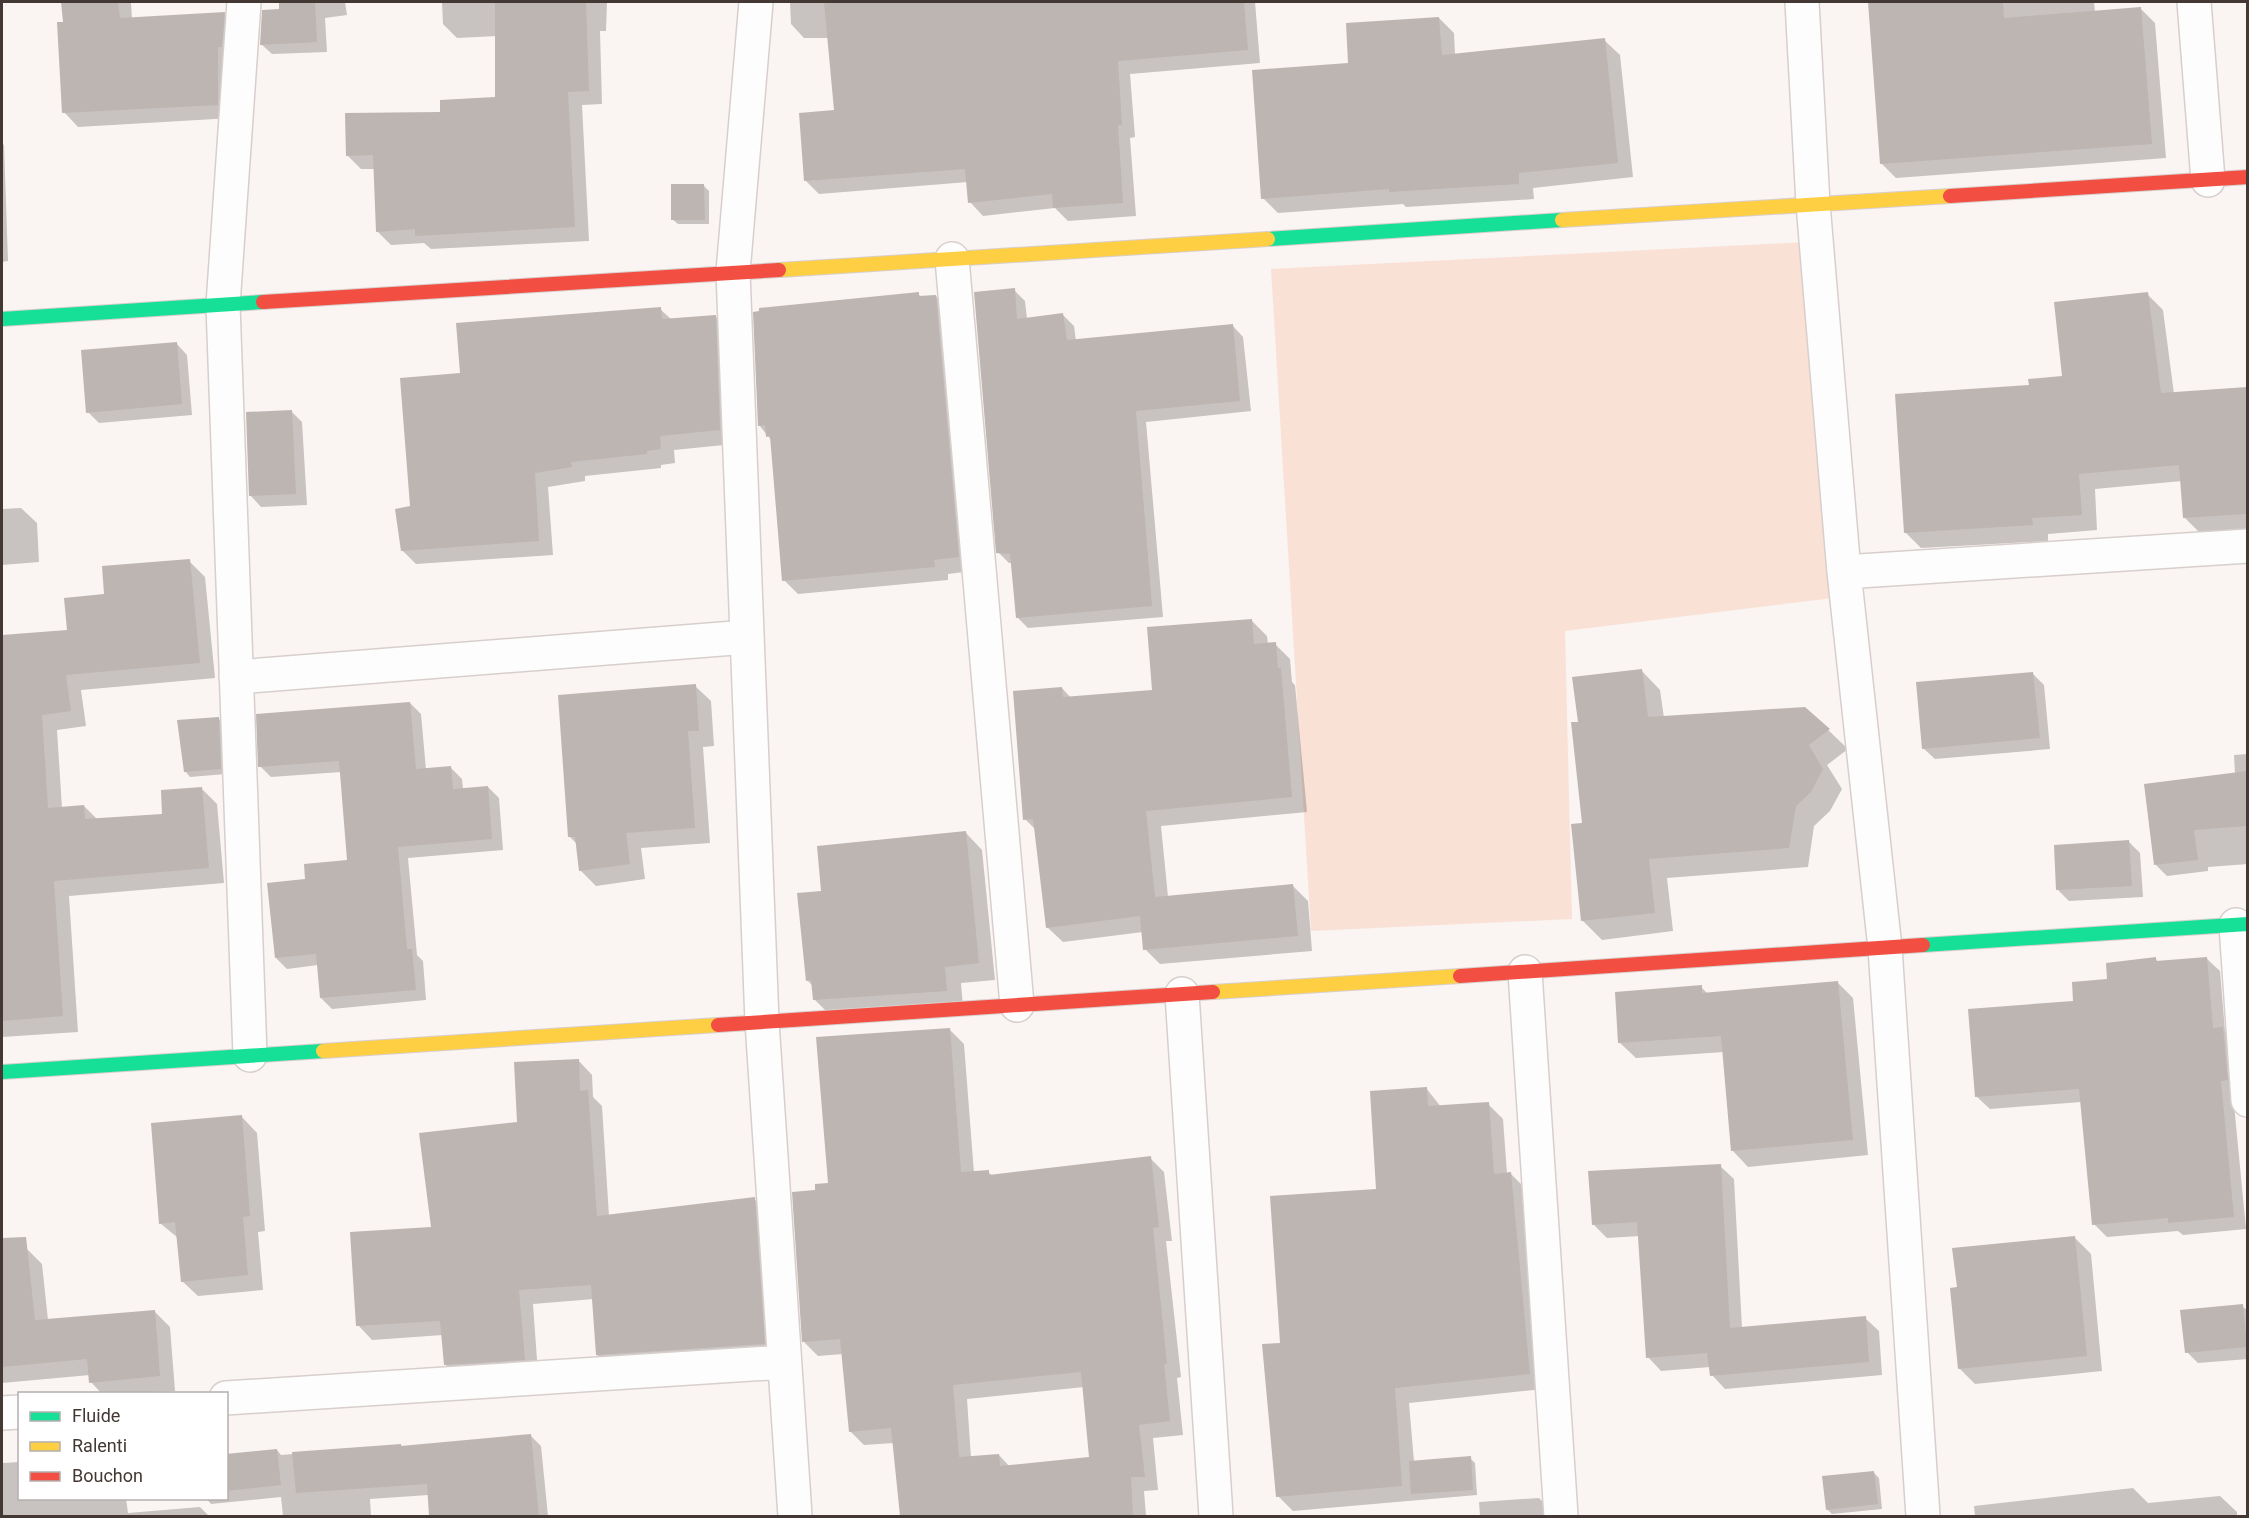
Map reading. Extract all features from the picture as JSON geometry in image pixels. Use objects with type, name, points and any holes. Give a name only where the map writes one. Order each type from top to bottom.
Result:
[{"type":"street","points":[[244,2],[223,305],[250,1055]]},
{"type":"street","points":[[756,2],[733,272],[762,1022],[795,1516]]},
{"type":"street","points":[[1802,2],[1813,204],[1844,572],[1885,948],[1923,1516]]},
{"type":"street","points":[[2194,2],[2208,180]]},
{"type":"street","points":[[2,319],[2247,177]]},
{"type":"street","points":[[952,259],[1017,1005]]},
{"type":"street","points":[[1844,572],[2247,546]]},
{"type":"street","points":[[236,677],[747,637]]},
{"type":"street","points":[[2,1072],[2242,925],[2247,1100]]},
{"type":"street","points":[[1525,972],[1561,1516]]},
{"type":"street","points":[[1182,994],[1216,1516]]},
{"type":"street","points":[[228,1398],[784,1362]]},
{"type":"street","points":[[2,1413],[18,1412]]},
{"type":"shaded area","points":[[1807,242],[1833,598],[1565,631],[1572,919],[1311,931],[1271,269]]},
{"type":"building","points":[[61,2],[118,2],[120,18],[225,12],[222,47],[218,47],[218,105],[62,113],[57,22],[63,22]]},
{"type":"building","points":[[279,2],[315,2],[317,42],[260,45],[262,10],[279,9]]},
{"type":"building","points":[[495,2],[586,2],[589,91],[568,92],[575,227],[415,236],[415,229],[376,232],[373,155],[346,156],[345,113],[440,112],[440,100],[495,97]]},
{"type":"building","points":[[824,2],[1244,2],[1248,50],[1118,61],[1122,125],[1118,125],[1123,203],[1053,208],[1052,194],[968,203],[965,169],[804,181],[799,113],[834,110]]},
{"type":"building","points":[[1868,2],[2003,2],[2004,18],[2141,7],[2152,144],[1880,164]]},
{"type":"building","points":[[1439,17],[1442,55],[1605,38],[1618,163],[1519,173],[1519,184],[1389,192],[1389,189],[1261,199],[1252,70],[1348,63],[1346,23]]},
{"type":"building","points":[[671,184],[704,184],[705,220],[671,220]]},
{"type":"building","points":[[1015,288],[1017,319],[1063,313],[1067,340],[1233,324],[1240,401],[1136,411],[1152,606],[1016,618],[1010,554],[996,553],[974,292]]},
{"type":"building","points":[[919,292],[919,296],[936,295],[959,557],[934,560],[935,567],[782,581],[770,436],[766,437],[765,425],[758,426],[753,312],[759,311],[759,308]]},
{"type":"building","points":[[2148,292],[2161,393],[2247,387],[2247,514],[2183,518],[2179,465],[2079,474],[2082,515],[2032,518],[2033,525],[1904,533],[1895,394],[2029,385],[2028,379],[2062,376],[2054,302]]},
{"type":"building","points":[[661,307],[662,319],[716,315],[720,430],[660,436],[661,449],[647,451],[647,454],[571,462],[572,467],[535,473],[539,541],[401,551],[395,509],[410,506],[400,378],[460,373],[456,323]]},
{"type":"building","points":[[177,342],[182,404],[86,413],[81,350]]},
{"type":"building","points":[[292,410],[296,494],[249,496],[246,412]]},
{"type":"building","points":[[190,559],[200,663],[66,675],[71,711],[42,715],[48,808],[84,805],[85,819],[162,814],[161,790],[202,787],[209,868],[54,881],[63,1016],[2,1021],[2,635],[67,630],[64,598],[104,594],[102,566]]},
{"type":"building","points":[[1252,619],[1254,644],[1276,642],[1278,668],[1281,668],[1292,797],[1146,811],[1155,897],[1293,884],[1298,936],[1143,950],[1140,916],[1046,928],[1033,819],[1023,820],[1013,691],[1062,687],[1063,697],[1152,690],[1147,627]]},
{"type":"building","points":[[1642,669],[1648,717],[1805,707],[1830,729],[1809,745],[1823,769],[1811,792],[1796,806],[1789,848],[1649,859],[1655,913],[1581,921],[1571,824],[1582,823],[1571,722],[1578,722],[1572,677]]},
{"type":"building","points":[[2033,672],[2040,738],[1922,749],[1916,682]]},
{"type":"building","points":[[696,684],[699,731],[688,731],[695,828],[626,833],[630,864],[579,871],[575,837],[568,837],[558,695]]},
{"type":"building","points":[[410,702],[416,769],[451,766],[453,789],[488,786],[492,839],[398,847],[407,949],[412,949],[416,990],[320,998],[316,954],[275,958],[267,883],[305,879],[304,864],[347,860],[339,761],[258,767],[256,714]]},
{"type":"building","points":[[219,717],[221,769],[184,772],[177,720]]},
{"type":"building","points":[[2247,771],[2247,826],[2194,830],[2198,860],[2154,865],[2144,784]]},
{"type":"building","points":[[966,831],[979,963],[945,967],[947,991],[813,1000],[811,980],[806,981],[797,893],[821,891],[817,846]]},
{"type":"building","points":[[2129,840],[2132,886],[2056,890],[2054,845]]},
{"type":"building","points":[[2156,957],[2156,961],[2207,957],[2213,1028],[2223,1027],[2228,1080],[2221,1081],[2234,1217],[2168,1223],[2168,1218],[2092,1225],[2079,1089],[1975,1097],[1968,1009],[2073,1001],[2072,982],[2107,979],[2106,963]]},
{"type":"building","points":[[1838,981],[1853,1140],[1731,1151],[1721,1036],[1618,1043],[1615,992],[1702,985],[1702,993]]},
{"type":"building","points":[[950,1028],[961,1172],[989,1170],[989,1175],[1151,1156],[1159,1227],[1153,1228],[1167,1364],[1164,1364],[1170,1421],[1139,1425],[1145,1477],[1131,1477],[1133,1516],[900,1516],[891,1428],[849,1432],[840,1339],[802,1342],[792,1192],[815,1190],[815,1184],[828,1183],[816,1037]],"holes":[[[1081,1372],[1089,1457],[1000,1466],[999,1454],[959,1457],[953,1385]]]},
{"type":"building","points":[[579,1059],[580,1091],[588,1090],[597,1216],[755,1197],[765,1344],[596,1355],[591,1285],[519,1290],[525,1360],[444,1365],[440,1321],[356,1326],[350,1232],[431,1227],[419,1133],[517,1122],[514,1062]]},
{"type":"building","points":[[1427,1087],[1428,1106],[1489,1102],[1494,1174],[1511,1172],[1530,1374],[1395,1388],[1402,1486],[1276,1497],[1262,1344],[1280,1343],[1270,1196],[1376,1189],[1370,1091]]},
{"type":"building","points":[[242,1115],[250,1216],[243,1217],[248,1275],[181,1282],[175,1222],[159,1224],[151,1123]]},
{"type":"building","points":[[1721,1164],[1730,1328],[1866,1316],[1869,1362],[1710,1376],[1707,1353],[1646,1358],[1637,1222],[1592,1225],[1588,1171]]},
{"type":"building","points":[[2075,1236],[2087,1356],[1958,1369],[1950,1288],[1957,1287],[1952,1248]]},
{"type":"building","points":[[26,1237],[35,1320],[155,1310],[160,1376],[89,1383],[87,1359],[2,1367],[2,1238]]},
{"type":"building","points":[[2243,1304],[2247,1347],[2185,1353],[2180,1310]]},
{"type":"building","points":[[531,1434],[539,1516],[429,1516],[427,1484],[296,1493],[292,1452],[401,1444],[401,1446]]},
{"type":"building","points":[[277,1449],[281,1485],[228,1491],[228,1454]]},
{"type":"building","points":[[1471,1456],[1473,1490],[1411,1494],[1409,1461]]},
{"type":"building","points":[[1874,1471],[1878,1504],[1826,1510],[1822,1476]]},
{"type":"traffic: fast","points":[[1268,239],[1562,220]]},
{"type":"traffic: fast","points":[[2,319],[263,302]]},
{"type":"traffic: fast","points":[[1923,945],[2248,924]]},
{"type":"traffic: fast","points":[[2,1072],[323,1051]]},
{"type":"traffic: slow","points":[[1562,220],[1950,196]]},
{"type":"traffic: slow","points":[[779,270],[1268,239]]},
{"type":"traffic: slow","points":[[1213,992],[1460,976]]},
{"type":"traffic: slow","points":[[323,1051],[718,1025]]},
{"type":"traffic: jam","points":[[1950,196],[2248,177]]},
{"type":"traffic: jam","points":[[263,302],[779,270]]},
{"type":"traffic: jam","points":[[1460,976],[1923,945]]},
{"type":"traffic: jam","points":[[718,1025],[1213,992]]}]
